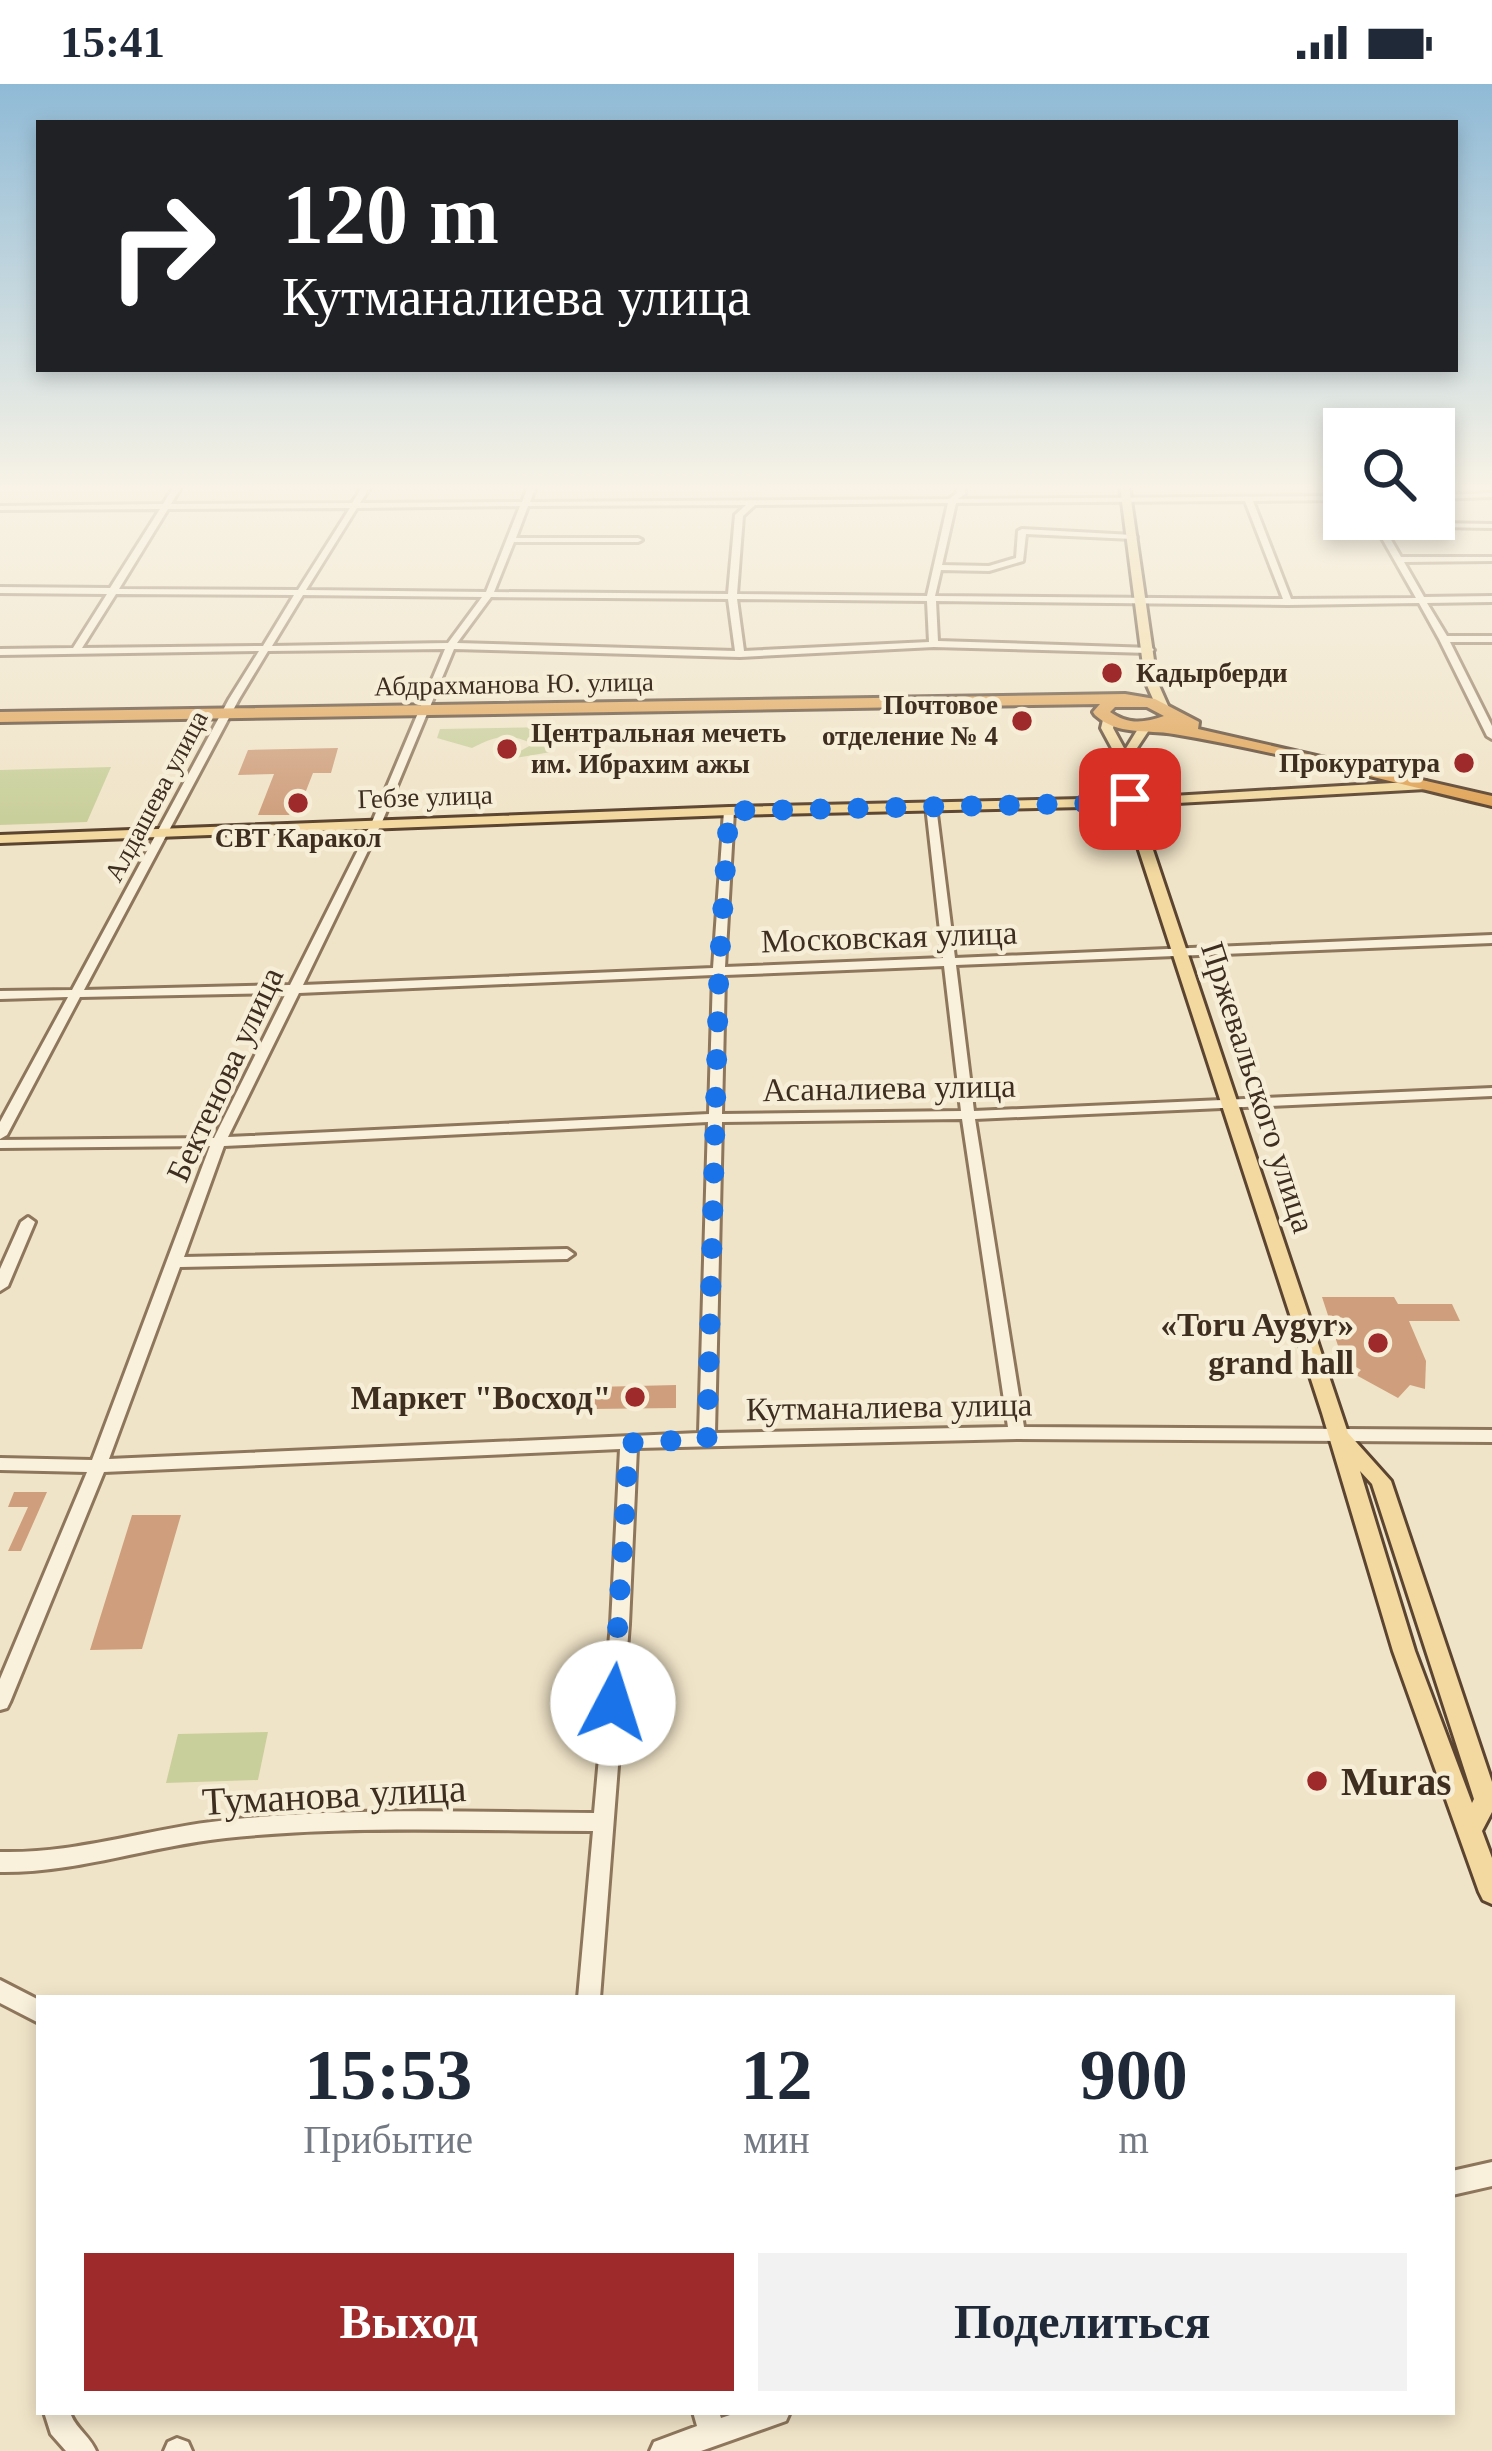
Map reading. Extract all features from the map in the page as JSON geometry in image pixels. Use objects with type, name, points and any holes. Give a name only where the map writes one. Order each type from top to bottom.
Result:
[{"type":"highway","name":"Абдрахманова Ю. улица","points":[[0,717],[1129,699],[1157,718]]},
{"type":"highway","points":[[1106,718],[1106,704],[1129,699]]},
{"type":"highway","name":"Абдрахманова Ю. улица","points":[[1028,700],[1106,718],[1157,718]]},
{"type":"highway","points":[[1157,718],[1492,801]]},
{"type":"main road","points":[[1126,757],[1157,718],[1141,599]]},
{"type":"main road","points":[[1129,699],[1153,690]]},
{"type":"main road","name":"Пржевальского улица","points":[[1106,718],[1126,757],[1130,799],[1339,1435],[1404,1651],[1492,1892]]},
{"type":"main road","name":"Гебзе улица","points":[[0,839],[377,822],[1112,803],[1426,785]]},
{"type":"street","points":[[76,652],[113,596]]},
{"type":"street","name":"Алдашева улица","points":[[0,1140],[227,713],[296,596]]},
{"type":"street","name":"Бектенова улица","points":[[0,1702],[98,1466],[219,1142],[377,822],[451,646],[487,596]]},
{"type":"street","points":[[688,596],[839,596]]},
{"type":"street","points":[[931,596],[934,644]]},
{"type":"street","points":[[963,596],[1288,602],[1492,599]]},
{"type":"street","points":[[1286,596],[1288,602]]},
{"type":"street","points":[[1420,596],[1492,736]]},
{"type":"street","points":[[732,597],[740,654]]},
{"type":"street","points":[[1444,639],[1492,639]]},
{"type":"street","points":[[0,652],[451,646],[740,654],[934,644],[1149,650]]},
{"type":"street","points":[[931,806],[968,1114],[1016,1433]]},
{"type":"street","points":[[707,1439],[719,969],[729,811]]},
{"type":"street","name":"Московская улица","points":[[0,995],[296,989],[1492,939]]},
{"type":"street","name":"Асаналиева улица","points":[[0,1140],[219,1142],[715,1118],[968,1114],[1492,1092]]},
{"type":"street","points":[[0,1286],[28,1222]]},
{"type":"street","points":[[174,1262],[567,1254]]},
{"type":"street","name":"Кутманалиева улица","points":[[0,1464],[98,1466],[707,1439],[1016,1433],[1492,1436]]},
{"type":"street","points":[[589,1995],[620,1624],[629,1443]]},
{"type":"street","name":"Туманова улица","points":[[0,1862],[70,1861],[220,1830],[330,1822],[602,1822]]},
{"type":"street","points":[[0,1991],[36,2010]]},
{"type":"street","points":[[1455,2182],[1492,2174]]},
{"type":"street","points":[[58,2415],[73,2444],[83,2451]]},
{"type":"street","points":[[663,2451],[709,2423],[758,2415]]},
{"type":"green space","points":[[551,727],[557,732],[551,752],[504,760],[533,744],[502,737],[472,748],[437,738],[440,729]]},
{"type":"green space","points":[[111,767],[87,822],[0,825],[0,770]]},
{"type":"green space","points":[[268,1732],[258,1780],[166,1783],[178,1734]]},
{"type":"building","points":[[338,748],[331,773],[313,773],[289,815],[258,815],[274,774],[238,775],[248,750]]},
{"type":"building","name":"«Toru Aygyr» grand hall","points":[[1322,1297],[1394,1297],[1398,1304],[1452,1304],[1460,1321],[1409,1321],[1426,1361],[1425,1389],[1410,1385],[1398,1398],[1356,1375],[1361,1370],[1351,1364],[1348,1354],[1341,1355]]},
{"type":"building","name":"Маркет \"Восход\"","points":[[676,1385],[676,1408],[593,1409],[594,1387]]},
{"type":"building","points":[[14,1492],[47,1492],[21,1551],[8,1551],[28,1507],[8,1507]]},
{"type":"building","points":[[132,1515],[181,1515],[142,1649],[90,1650]]},
{"type":"place","name":"Кадырберди","points":[[1112,673]]},
{"type":"place","name":"Почтовое отделение № 4","points":[[1022,721]]},
{"type":"place","name":"Центральная мечеть им. Ибрахим ажы","points":[[507,749]]},
{"type":"place","name":"Прокуратура","points":[[1464,763]]},
{"type":"place","name":"СВТ Каракол","points":[[298,803]]},
{"type":"place","name":"«Toru Aygyr» grand hall","points":[[1378,1343]]},
{"type":"place","name":"Маркет \"Восход\"","points":[[635,1397]]},
{"type":"place","name":"Muras","points":[[1317,1781]]},
{"type":"route","points":[[613,1703],[629,1443],[707,1439],[719,969],[729,811],[1130,799]]}]
